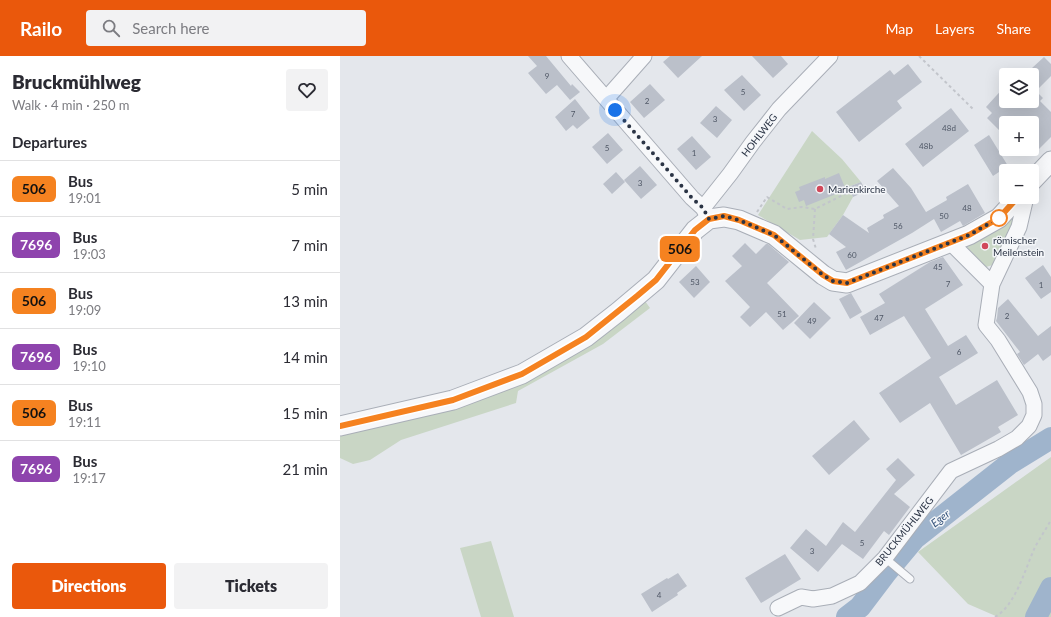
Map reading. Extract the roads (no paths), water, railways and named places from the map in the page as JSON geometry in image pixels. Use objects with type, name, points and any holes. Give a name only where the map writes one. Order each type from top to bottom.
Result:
[{"type":"street","points":[[569,56],[706,214],[724,216],[774,235],[823,275],[833,281],[847,283],[969,235],[999,218],[1012,204]]},
{"type":"street","points":[[606,99],[644,56]]},
{"type":"street","name":"HOHLWEG","points":[[706,214],[752,142],[779,109],[830,56]]},
{"type":"street","points":[[1039,174],[1051,161]]},
{"type":"street","name":"BRUCKMÜHLWEG","points":[[778,608],[801,597],[813,599],[832,596],[860,583],[885,558],[951,471],[998,449],[1017,438],[1029,426],[1034,415],[1034,404],[1030,392],[998,340],[986,325],[992,284],[1019,227],[1024,204]]},
{"type":"street","points":[[340,426],[453,400],[522,374],[586,337],[656,280],[706,214]]},
{"type":"street","points":[[950,242],[992,284]]},
{"type":"lane","points":[[885,558],[910,579]]},
{"type":"waterway","name":"Eger","points":[[847,617],[860,607],[915,538],[1009,464],[1051,438]]},
{"type":"waterway","name":"Eger","points":[[1036,617],[1051,588]]},
{"type":"place","name":"Marienkirche","points":[[820,189]]},
{"type":"place","name":"römischer Meilenstein","points":[[985,246]]}]
